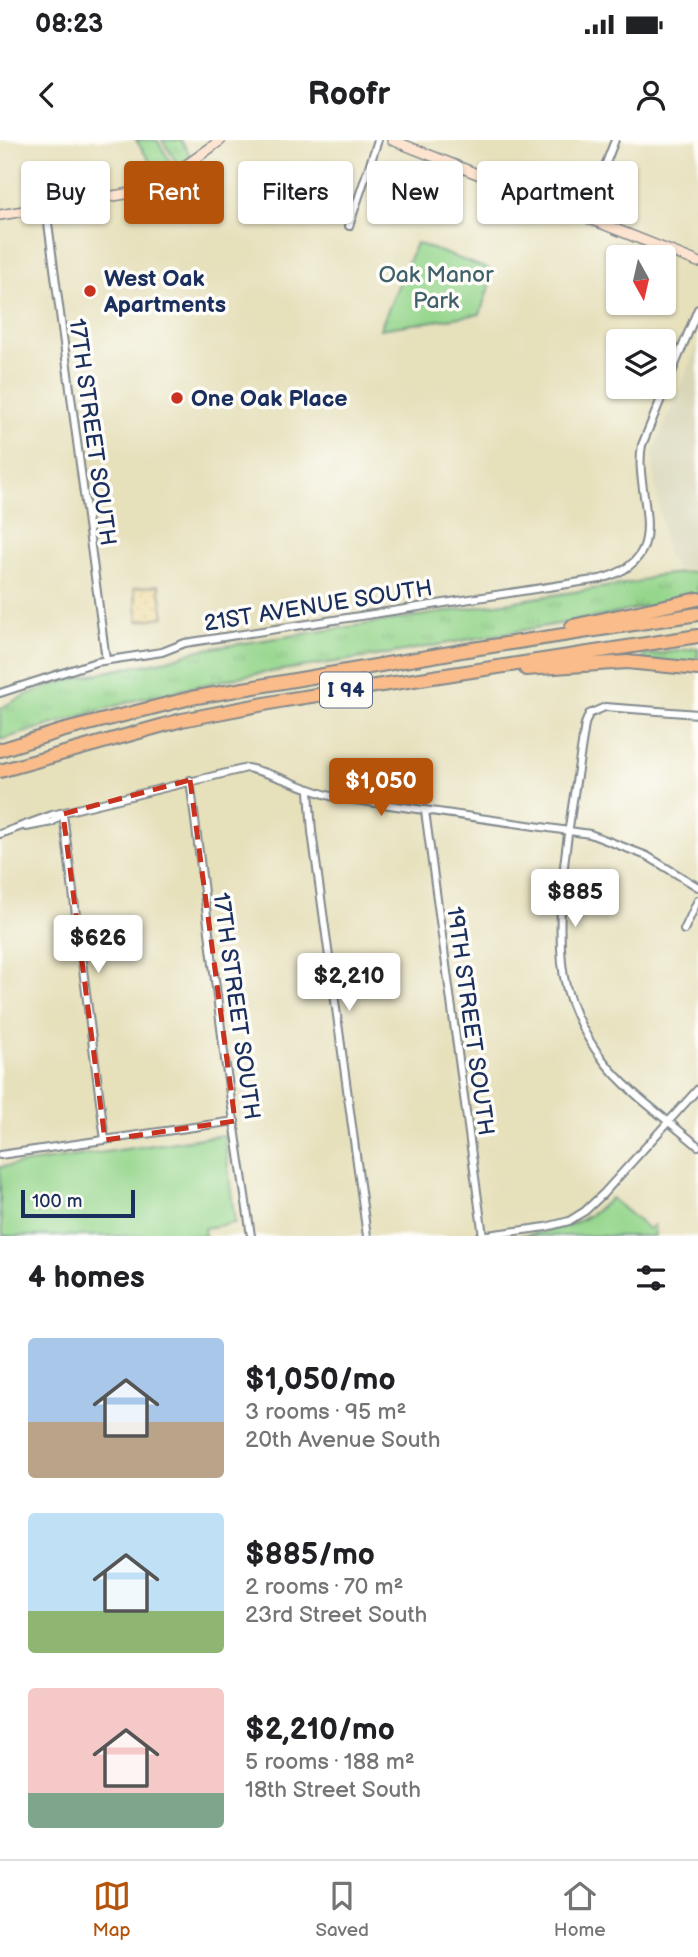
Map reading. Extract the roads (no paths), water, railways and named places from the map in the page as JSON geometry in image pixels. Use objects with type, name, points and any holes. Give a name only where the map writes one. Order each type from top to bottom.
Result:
[{"type":"highway","points":[[473,649],[698,599]]},
{"type":"highway","name":"I 94","points":[[0,750],[61,731],[191,698],[473,649],[698,614]]},
{"type":"highway","name":"I 94","points":[[0,771],[182,720],[285,700],[698,636]]},
{"type":"highway","points":[[446,675],[628,662],[698,669]]},
{"type":"street","points":[[110,197],[150,187],[173,175],[221,140]]},
{"type":"street","points":[[349,226],[379,140]]},
{"type":"street","points":[[392,140],[477,174]]},
{"type":"street","points":[[607,161],[615,140]]},
{"type":"street","points":[[0,215],[21,212]]},
{"type":"street","name":"17TH STREET SOUTH","points":[[48,224],[106,660]]},
{"type":"street","points":[[602,224],[698,262]]},
{"type":"street","name":"21ST AVENUE SOUTH","points":[[0,693],[106,660],[162,652],[186,643],[600,579],[620,573],[639,554],[649,520],[640,469],[642,445],[698,309]]},
{"type":"street","points":[[698,714],[605,707],[589,713],[585,724],[561,895],[562,964],[570,1001],[586,1034],[602,1060],[617,1076],[698,1146]]},
{"type":"street","points":[[0,834],[52,822],[63,814],[190,780],[247,768],[259,770],[309,791],[334,797],[590,834],[647,856],[698,887]]},
{"type":"street","name":"17TH STREET SOUTH","points":[[190,780],[225,1060],[251,1236]]},
{"type":"street","points":[[309,791],[312,832],[367,1236]]},
{"type":"street","name":"19TH STREET SOUTH","points":[[425,811],[482,1236]]},
{"type":"street","points":[[63,814],[105,1140]]},
{"type":"street","points":[[684,930],[698,900]]},
{"type":"street","points":[[482,1236],[546,1227],[569,1221],[585,1211],[698,1088]]},
{"type":"street","points":[[0,1156],[235,1121]]},
{"type":"place","name":"West Oak Apartments","points":[[90,291]]},
{"type":"place","name":"One Oak Place","points":[[177,398]]},
{"type":"park label","name":"Oak Manor Park","points":[[436,287]]}]
